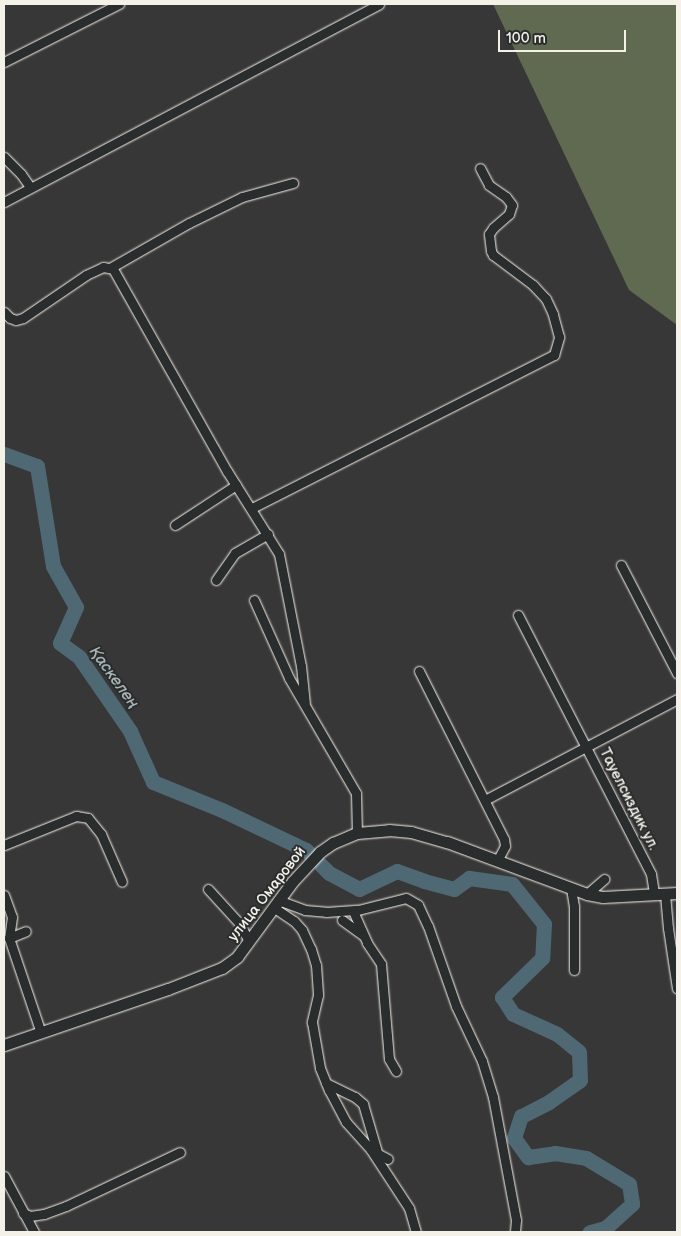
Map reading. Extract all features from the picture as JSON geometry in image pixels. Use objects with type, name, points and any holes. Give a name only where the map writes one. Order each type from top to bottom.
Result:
[{"type":"street","points":[[4,62],[119,4]]},
{"type":"street","points":[[4,202],[379,4]]},
{"type":"street","points":[[4,157],[22,174],[30,188]]},
{"type":"street","points":[[252,508],[554,355],[559,337],[553,314],[546,299],[533,285],[493,255],[491,251],[489,234],[492,228],[509,214],[512,205],[506,197],[489,185],[480,168]]},
{"type":"street","points":[[4,312],[10,318],[16,320],[23,318],[86,275],[103,267],[110,268],[189,223],[242,197],[293,183]]},
{"type":"street","points":[[110,268],[236,485],[268,534],[282,562],[301,666],[305,703]]},
{"type":"street","points":[[175,525],[236,485]]},
{"type":"street","points":[[216,580],[235,553],[268,534]]},
{"type":"street","points":[[621,565],[677,673]]},
{"type":"street","points":[[254,600],[289,678],[356,793],[357,833]]},
{"type":"street","points":[[518,615],[587,746],[677,698]]},
{"type":"street","points":[[419,671],[504,839],[505,846],[497,860]]},
{"type":"street","name":"Тауелсиздик ул.","points":[[485,800],[587,746],[660,894],[677,988]]},
{"type":"street","points":[[4,845],[76,816],[88,818],[101,834],[122,882]]},
{"type":"street","name":"улица Омаровой","points":[[4,1046],[183,984],[222,968],[237,957],[275,903],[320,852],[333,843],[357,833],[390,830],[411,832],[497,860],[587,894],[602,897],[677,892]]},
{"type":"street","points":[[587,894],[604,879]]},
{"type":"street","points":[[571,888],[574,906],[574,970]]},
{"type":"street","points":[[208,889],[221,901],[239,923],[249,941]]},
{"type":"street","points":[[4,895],[12,917],[9,938],[41,1033]]},
{"type":"street","points":[[275,903],[305,910],[326,912],[353,911],[406,898],[418,905],[423,913],[456,1006],[482,1061],[493,1097],[516,1220],[515,1232]]},
{"type":"street","points":[[275,903],[302,930],[314,957],[318,995],[312,1022],[320,1068],[326,1083],[346,1122],[374,1151],[408,1208],[416,1232]]},
{"type":"street","points":[[353,911],[365,937],[381,964],[389,1059],[396,1071]]},
{"type":"street","points":[[342,920],[365,937]]},
{"type":"street","points":[[9,938],[26,931]]},
{"type":"street","points":[[326,1083],[356,1097],[363,1104],[374,1151],[388,1159]]},
{"type":"street","points":[[23,1213],[30,1216],[44,1214],[66,1206],[180,1152]]},
{"type":"street","points":[[4,1176],[34,1232]]},
{"type":"green space","points":[[493,4],[677,4],[677,325],[629,290]]},
{"type":"waterway","name":"Қаскелең","points":[[4,454],[37,466],[53,566],[76,607],[60,643],[79,657],[130,731],[153,782],[222,810],[306,850],[311,855]]},
{"type":"waterway","name":"Қаскелең","points":[[321,865],[329,873],[359,889],[397,871],[454,889],[469,878],[512,884],[544,924],[542,958],[502,997],[513,1014],[557,1034],[579,1052],[580,1080],[549,1102],[521,1116],[514,1138],[528,1157],[555,1153],[586,1158],[629,1184],[632,1204],[605,1228],[590,1232]]}]
